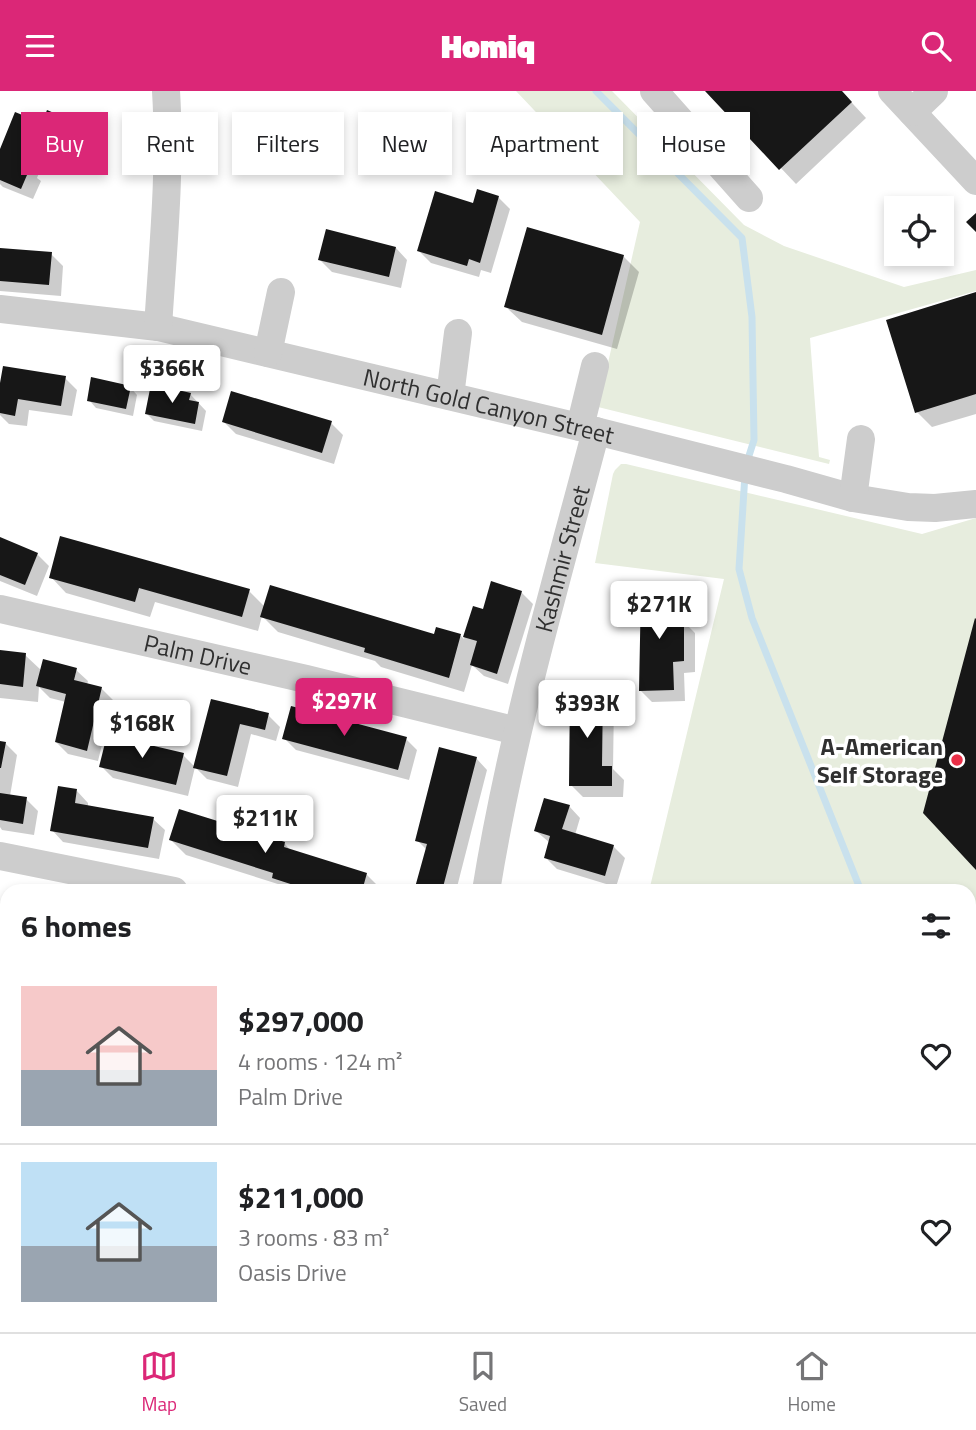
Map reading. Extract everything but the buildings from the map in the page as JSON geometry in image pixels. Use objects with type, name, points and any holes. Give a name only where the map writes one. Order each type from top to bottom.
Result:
[{"type":"street","points":[[158,327],[167,176],[166,91]]},
{"type":"street","points":[[654,91],[750,198]]},
{"type":"street","points":[[892,91],[976,181]]},
{"type":"street","points":[[912,112],[934,91]]},
{"type":"street","points":[[268,353],[281,292]]},
{"type":"street","name":"North Gold Canyon Street","points":[[0,309],[158,327],[588,429],[853,498],[908,507],[934,508],[976,504]]},
{"type":"street","points":[[450,396],[458,333]]},
{"type":"street","name":"Kashmir Street","points":[[487,884],[517,731],[588,429],[595,366]]},
{"type":"street","points":[[853,498],[861,439]]},
{"type":"street","name":"Palm Drive","points":[[0,609],[306,678],[517,731]]},
{"type":"street","points":[[0,856],[139,884]]},
{"type":"green space","points":[[516,91],[612,91],[637,116],[637,175],[695,175],[744,225],[784,246],[904,287],[976,270],[976,291],[810,338],[819,457],[830,460],[829,464],[598,407],[640,222],[596,175],[623,175],[623,112],[536,112]]},
{"type":"green space","points":[[621,464],[626,464],[922,534],[976,518],[976,618],[928,815],[976,867],[976,884],[651,884],[724,579],[595,563],[615,470]]},
{"type":"waterway","points":[[596,91],[742,238],[752,317],[754,440],[747,462]]},
{"type":"waterway","points":[[745,474],[739,569],[752,618],[858,884]]},
{"type":"place","name":"A-American Self Storage","points":[[957,760]]}]
